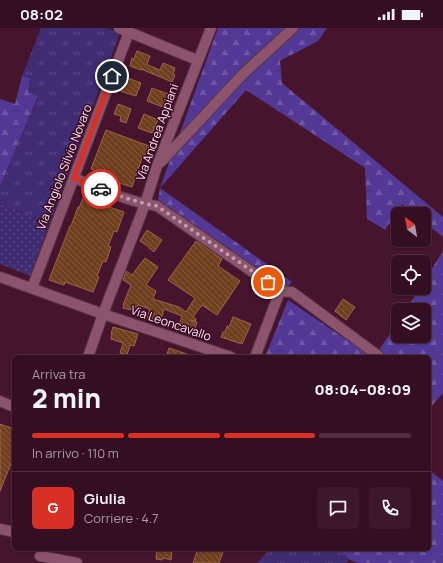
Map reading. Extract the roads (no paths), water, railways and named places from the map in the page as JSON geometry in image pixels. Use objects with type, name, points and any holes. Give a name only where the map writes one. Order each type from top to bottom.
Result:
[{"type":"street","points":[[119,28],[198,60]]},
{"type":"street","name":"Via Andrea Appiani","points":[[89,355],[145,204],[157,166],[210,28]]},
{"type":"street","points":[[157,166],[243,74],[293,28]]},
{"type":"street","name":"Via Angiolo Silvio Novaro","points":[[32,288],[129,32]]},
{"type":"street","points":[[74,178],[145,204],[157,206],[280,291],[292,292],[377,355]]},
{"type":"street","name":"Via Leoncavallo","points":[[0,277],[103,314],[225,355]]},
{"type":"street","points":[[256,355],[280,291]]},
{"type":"street","points":[[0,401],[12,406]]},
{"type":"street","points":[[0,529],[12,532]]},
{"type":"street","points":[[40,556],[77,563]]}]
